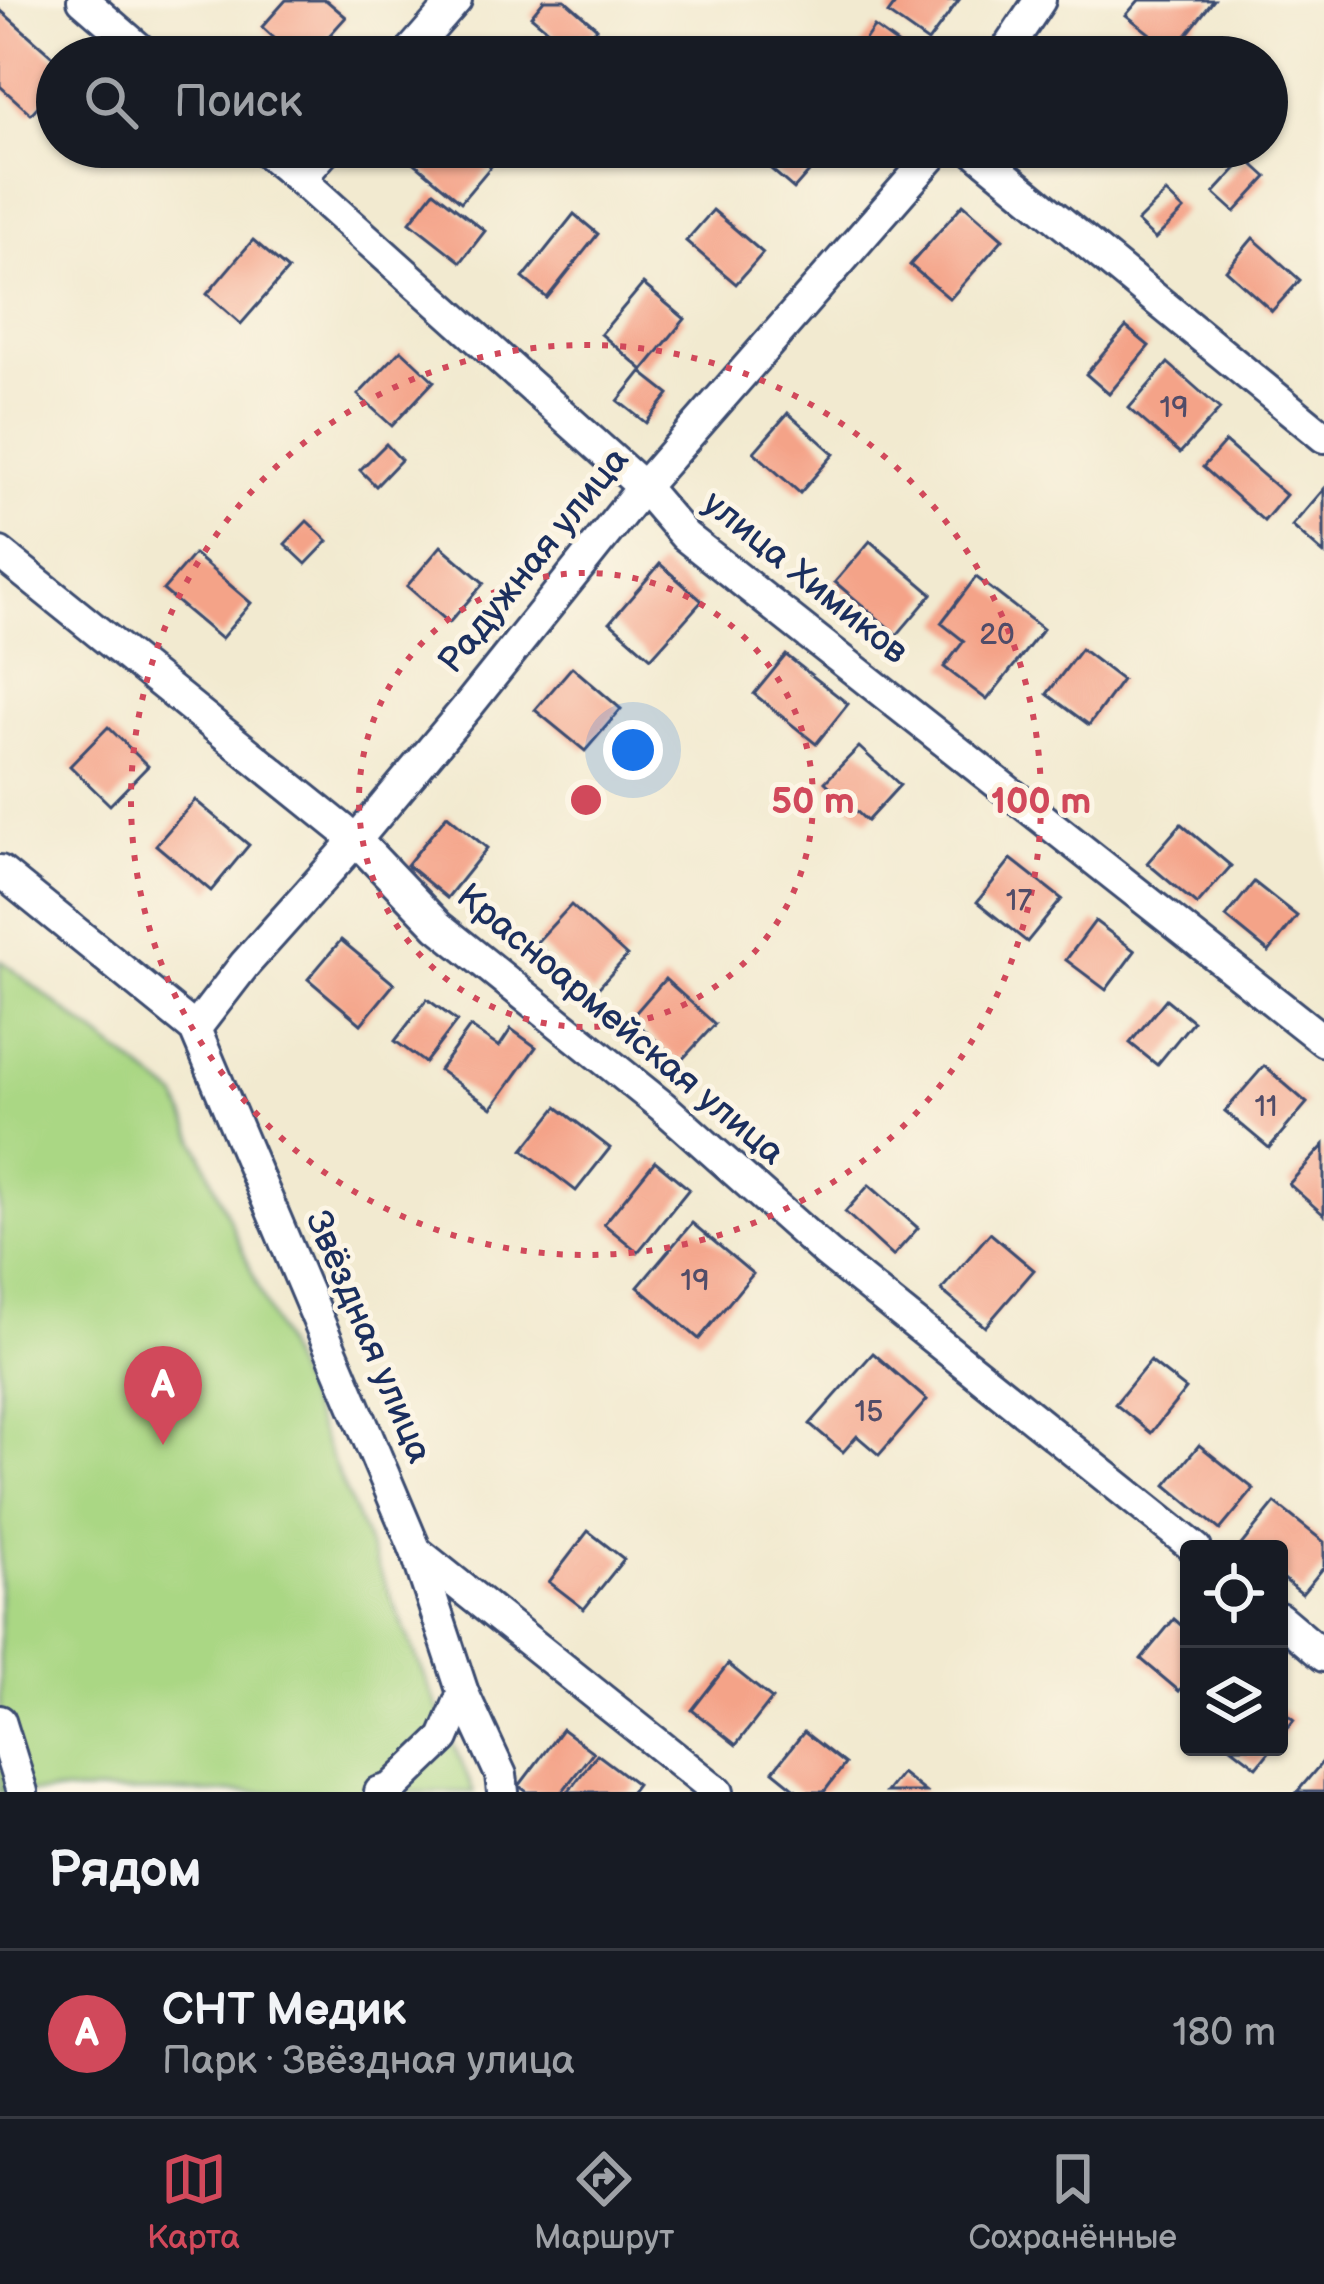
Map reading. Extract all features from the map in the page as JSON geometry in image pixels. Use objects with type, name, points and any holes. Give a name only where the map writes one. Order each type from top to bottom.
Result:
[{"type":"street","points":[[83,0],[125,36]]},
{"type":"street","points":[[424,36],[456,0]]},
{"type":"street","points":[[1016,36],[1040,0]]},
{"type":"street","name":"улица Химиков","points":[[287,168],[644,487],[686,536],[1324,1041]]},
{"type":"street","points":[[300,179],[310,168]]},
{"type":"street","name":"Радужная улица","points":[[195,1029],[644,487],[922,168]]},
{"type":"street","points":[[996,168],[1324,437]]},
{"type":"street","name":"Красноармейская улица","points":[[0,554],[356,840],[438,926],[662,1106],[827,1253],[1185,1540]]},
{"type":"street","name":"Звёздная улица","points":[[0,871],[195,1029],[416,1551],[718,1792]]},
{"type":"street","points":[[416,1551],[463,1693],[501,1775],[503,1792]]},
{"type":"street","points":[[1288,1626],[1324,1656]]},
{"type":"street","points":[[380,1792],[391,1789],[444,1738],[463,1693]]},
{"type":"street","points":[[0,1721],[22,1792]]},
{"type":"green space","points":[[0,960],[177,1097],[474,1792],[0,1792]]},
{"type":"building","points":[[286,0],[326,0],[346,17],[329,36],[272,36],[262,27]]},
{"type":"building","points":[[544,0],[565,0],[597,28],[590,36],[555,36],[531,16]]},
{"type":"building","points":[[898,0],[959,0],[932,36],[919,36],[888,14]]},
{"type":"building","points":[[1139,0],[1214,0],[1186,36],[1153,36],[1126,15]]},
{"type":"building","points":[[0,10],[36,42],[36,108],[31,114],[0,86]]},
{"type":"building","points":[[421,168],[490,168],[461,202]]},
{"type":"building","points":[[770,168],[812,168],[794,189]]},
{"type":"building","points":[[1237,168],[1257,168],[1267,177],[1235,212],[1214,193]]},
{"type":"building","points":[[434,191],[485,231],[461,262],[410,222]]},
{"type":"building","points":[[1166,193],[1184,210],[1155,239],[1137,222]]},
{"type":"building","points":[[963,204],[1003,239],[950,299],[910,265]]},
{"type":"building","points":[[713,210],[763,253],[736,284],[686,241]]},
{"type":"building","points":[[574,214],[598,234],[547,298],[523,278]]},
{"type":"building","points":[[1253,238],[1300,280],[1272,311],[1226,270]]},
{"type":"building","points":[[253,240],[288,270],[241,324],[207,294]]},
{"type":"building","points":[[643,284],[685,319],[643,370],[601,334]]},
{"type":"building","points":[[1126,327],[1149,346],[1109,394],[1086,374]]},
{"type":"building","points":[[401,350],[434,381],[392,426],[358,395]]},
{"type":"building","points":[[1168,363],[1220,409],[1180,453],[1129,408]]},
{"type":"building","points":[[641,372],[669,394],[646,423],[618,401]]},
{"type":"building","points":[[788,413],[834,454],[800,493],[754,452]]},
{"type":"building","points":[[1225,442],[1286,495],[1264,521],[1203,467]]},
{"type":"building","points":[[386,444],[401,460],[376,486],[360,470]]},
{"type":"building","points":[[1324,489],[1324,554],[1292,526]]},
{"type":"building","points":[[307,521],[328,541],[306,564],[285,544]]},
{"type":"building","points":[[870,541],[932,594],[897,635],[835,582]]},
{"type":"building","points":[[441,546],[484,583],[449,623],[407,586]]},
{"type":"building","points":[[194,554],[251,603],[221,639],[163,590]]},
{"type":"building","points":[[660,564],[702,601],[651,658],[610,622]]},
{"type":"building","points":[[976,577],[1043,629],[987,700],[944,667],[964,641],[941,623]]},
{"type":"building","points":[[1081,649],[1122,680],[1089,725],[1047,694]]},
{"type":"building","points":[[786,655],[848,704],[816,744],[754,694]]},
{"type":"building","points":[[572,667],[621,709],[585,751],[535,710]]},
{"type":"building","points":[[108,727],[148,766],[110,805],[70,766]]},
{"type":"building","points":[[859,747],[900,785],[867,821],[825,782]]},
{"type":"building","points":[[195,800],[249,845],[211,891],[156,845]]},
{"type":"building","points":[[447,815],[487,848],[447,898],[407,865]]},
{"type":"building","points":[[1181,824],[1231,866],[1197,905],[1147,863]]},
{"type":"building","points":[[1011,859],[1062,899],[1027,942],[977,902]]},
{"type":"building","points":[[1254,882],[1297,916],[1269,952],[1226,917]]},
{"type":"building","points":[[571,905],[627,956],[593,994],[536,943]]},
{"type":"building","points":[[1095,921],[1135,951],[1106,990],[1066,960]]},
{"type":"building","points":[[341,940],[394,984],[361,1024],[308,979]]},
{"type":"building","points":[[665,979],[715,1024],[680,1062],[631,1018]]},
{"type":"building","points":[[427,999],[457,1021],[425,1063],[395,1041]]},
{"type":"building","points":[[1166,999],[1193,1021],[1157,1065],[1130,1043]]},
{"type":"building","points":[[470,1027],[499,1047],[511,1029],[536,1047],[492,1108],[439,1070]]},
{"type":"building","points":[[1264,1066],[1307,1103],[1269,1148],[1225,1111]]},
{"type":"building","points":[[557,1107],[610,1148],[576,1191],[523,1150]]},
{"type":"building","points":[[1324,1145],[1324,1215],[1289,1184]]},
{"type":"building","points":[[655,1161],[689,1189],[638,1252],[604,1224]]},
{"type":"building","points":[[869,1185],[918,1228],[893,1256],[845,1212]]},
{"type":"building","points":[[692,1223],[753,1274],[699,1339],[638,1287]]},
{"type":"building","points":[[990,1233],[1034,1270],[985,1327],[941,1290]]},
{"type":"building","points":[[873,1353],[927,1400],[879,1455],[857,1436],[843,1452],[810,1424]]},
{"type":"building","points":[[1150,1361],[1186,1389],[1151,1433],[1115,1404]]},
{"type":"building","points":[[1199,1445],[1254,1489],[1220,1530],[1166,1485]]},
{"type":"building","points":[[1275,1503],[1324,1542],[1324,1567],[1302,1594],[1288,1582],[1288,1540],[1245,1540]]},
{"type":"building","points":[[588,1531],[624,1559],[584,1609],[549,1582]]},
{"type":"building","points":[[1174,1619],[1180,1624],[1179,1691],[1141,1659]]},
{"type":"building","points":[[728,1664],[772,1699],[736,1745],[692,1710]]},
{"type":"building","points":[[562,1729],[593,1752],[562,1792],[527,1792],[519,1786]]},
{"type":"building","points":[[804,1732],[845,1764],[824,1792],[799,1792],[773,1771]]},
{"type":"building","points":[[597,1754],[637,1784],[631,1792],[568,1792]]},
{"type":"building","points":[[1243,1756],[1266,1756],[1257,1767]]},
{"type":"building","points":[[1324,1760],[1324,1792],[1297,1792]]},
{"type":"building","points":[[901,1773],[925,1792],[886,1792]]},
{"type":"place","name":"СНТ Медик","points":[[163,1445]]}]
